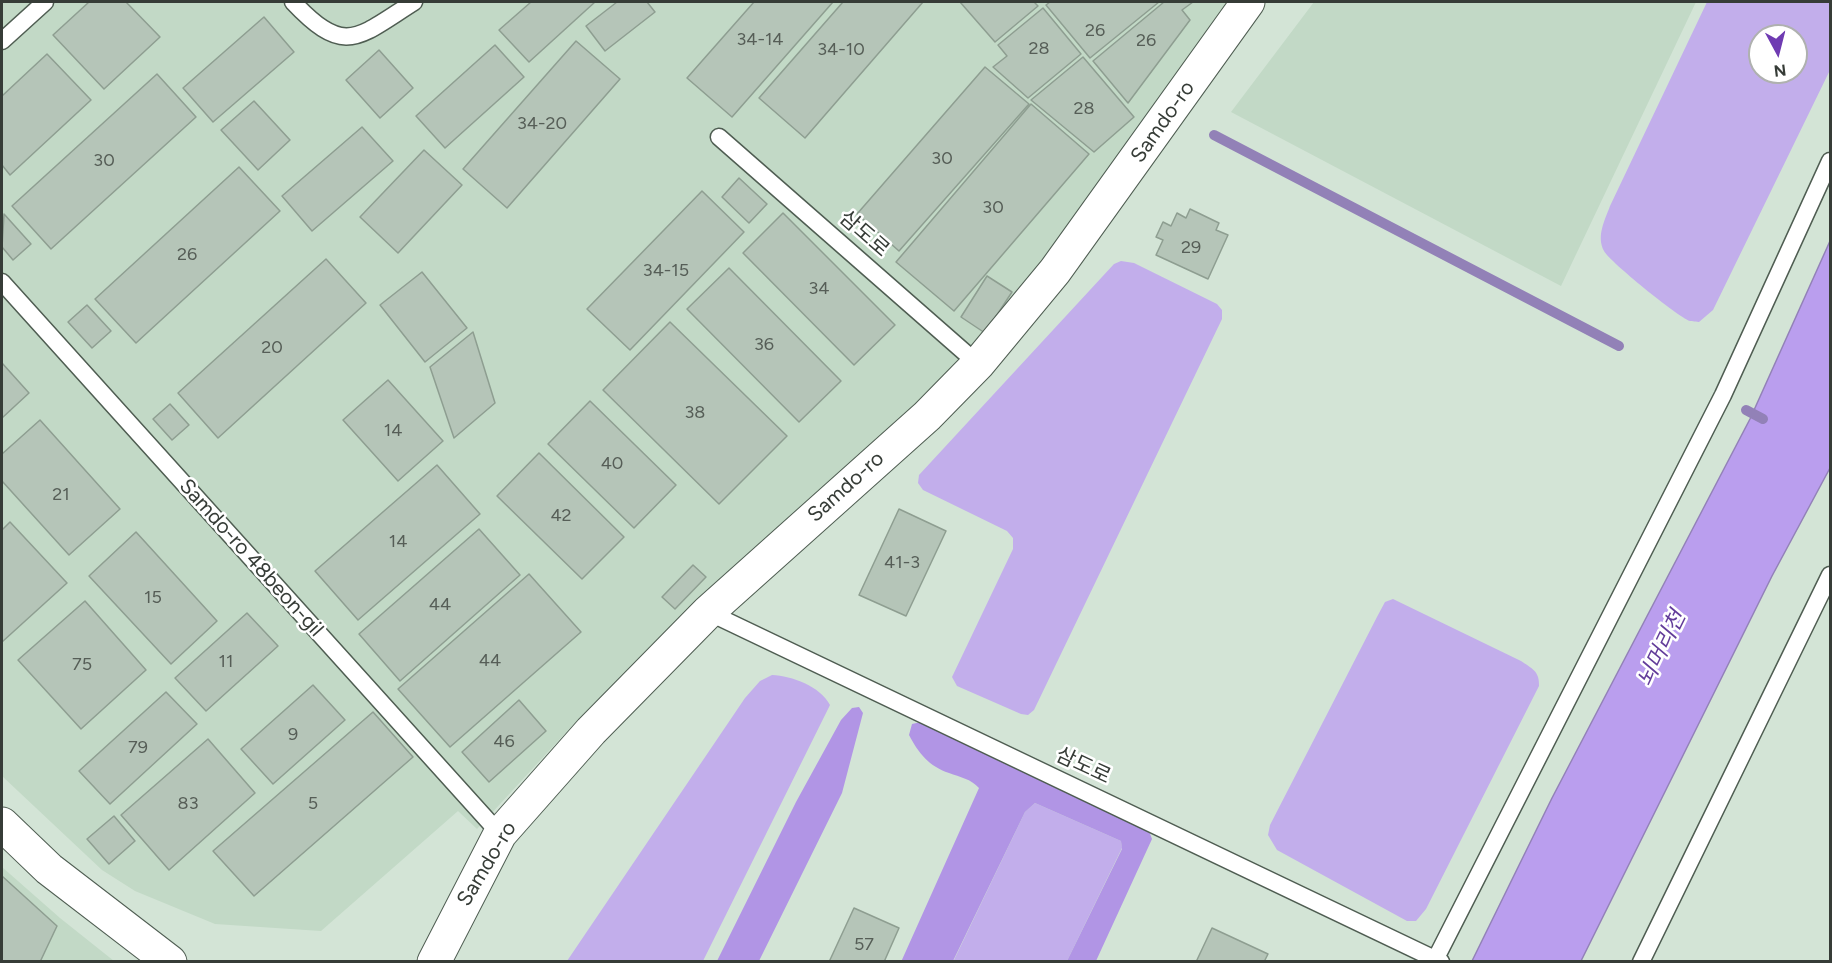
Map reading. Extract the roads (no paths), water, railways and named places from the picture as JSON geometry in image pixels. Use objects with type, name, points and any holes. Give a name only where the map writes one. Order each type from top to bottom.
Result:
[{"type":"street","name":"Samdo-ro","points":[[434,962],[500,834],[576,747],[708,612],[927,416],[978,364],[1055,271],[1237,7]]},
{"type":"street","points":[[2,824],[49,869],[170,962]]},
{"type":"lane","points":[[2,40],[45,2]]},
{"type":"lane","points":[[292,2],[323,31],[345,38],[370,30],[414,2]]},
{"type":"lane","name":"삼도로","points":[[719,137],[978,364]]},
{"type":"lane","points":[[1437,960],[1723,395],[1830,161]]},
{"type":"lane","name":"Samdo-ro 48beon-gil","points":[[2,282],[500,834]]},
{"type":"lane","points":[[1641,962],[1830,575]]},
{"type":"lane","name":"삼도로","points":[[708,612],[1437,960]]},
{"type":"water","name":"뇌머리천","points":[[1830,241],[1830,468],[1772,576],[1581,961],[1472,961],[1552,798],[1750,419]]},
{"type":"waterway","points":[[1214,135],[1619,346]]},
{"type":"waterway","points":[[1746,410],[1763,419]]}]
